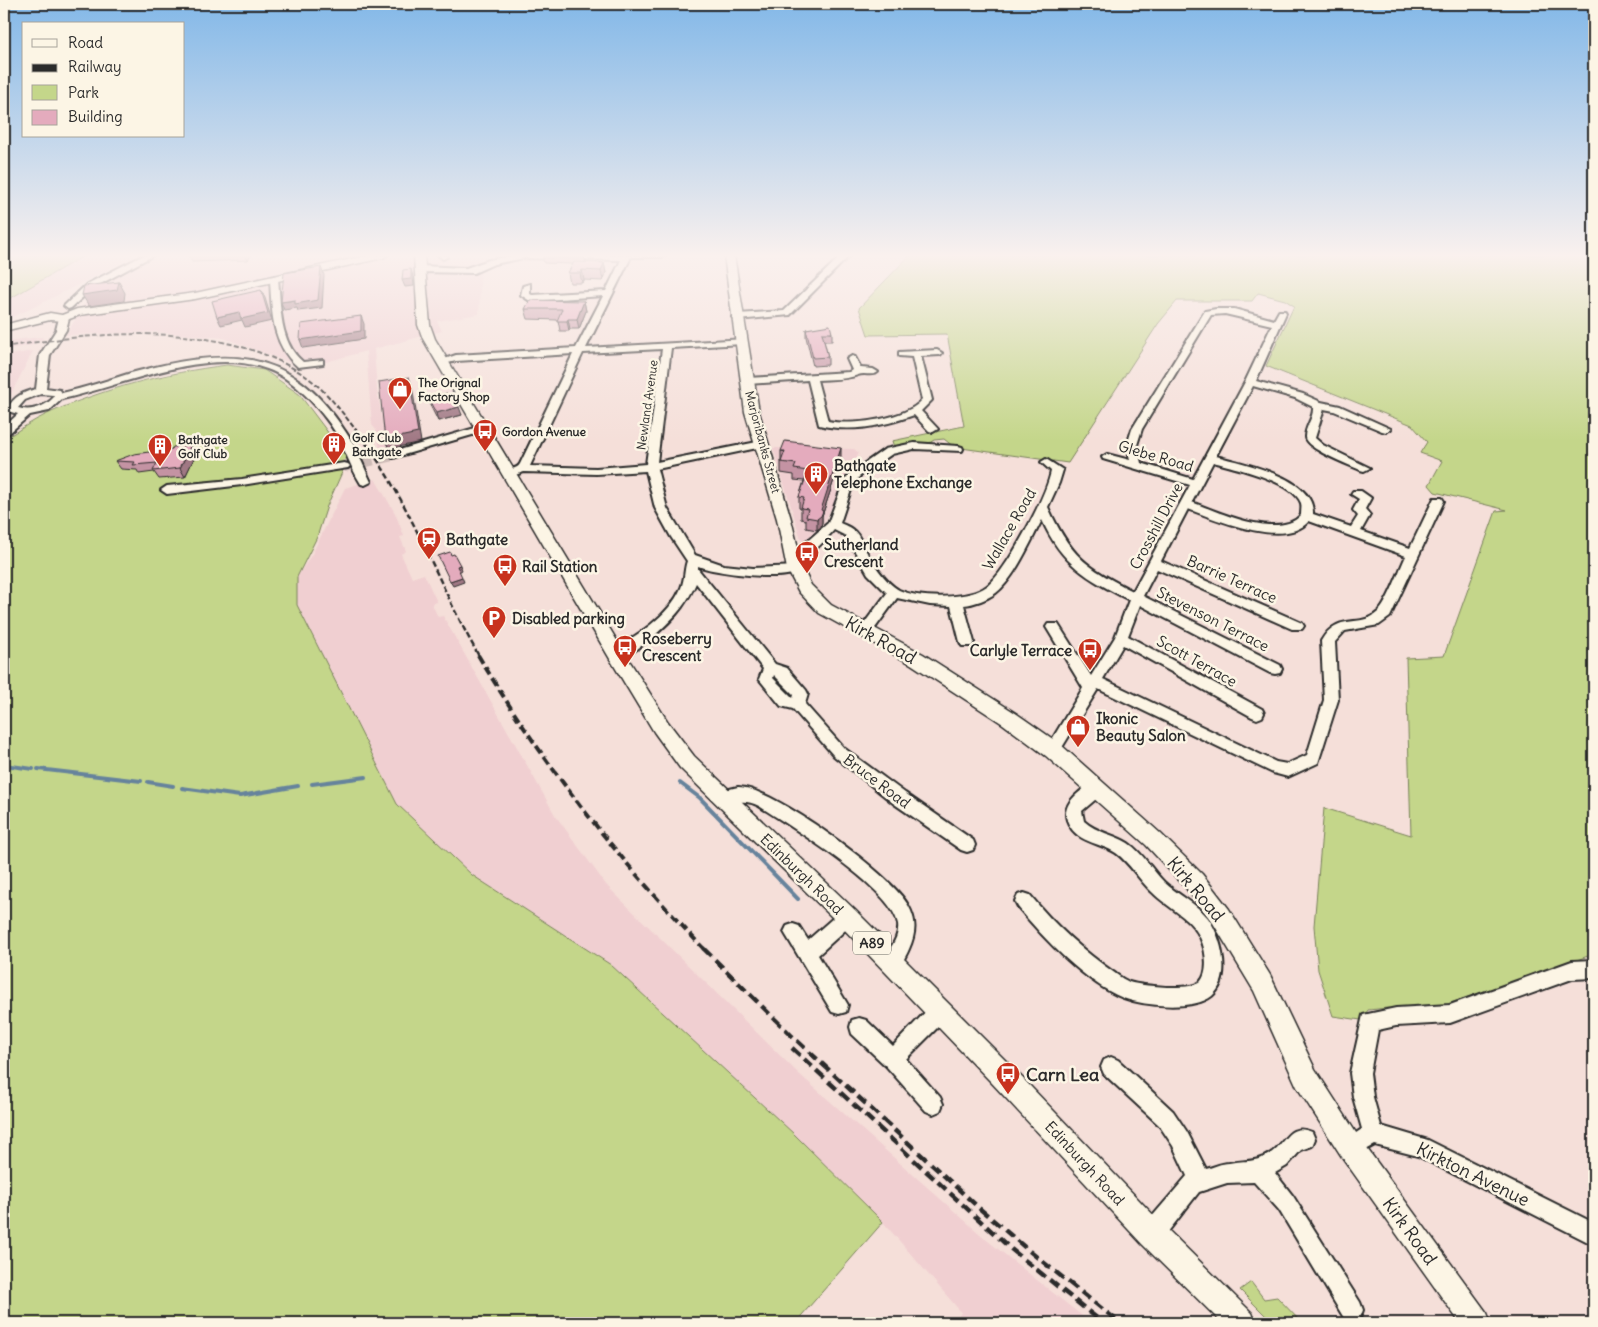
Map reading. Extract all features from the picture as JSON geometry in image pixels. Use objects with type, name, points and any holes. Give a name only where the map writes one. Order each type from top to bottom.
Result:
[{"type":"main road","points":[[4,328],[46,317]]},
{"type":"main road","points":[[53,317],[64,318]]},
{"type":"main road","name":"A89","points":[[423,317],[429,339],[444,362]]},
{"type":"main road","name":"Marjoribanks Street","points":[[737,317],[743,341],[752,412],[795,564]]},
{"type":"main road","name":"Edinburgh Road","points":[[444,362],[482,429],[516,471],[616,654],[661,727],[687,762],[847,917],[1000,1073],[1152,1234],[1242,1323]]},
{"type":"main road","name":"Kirk Road","points":[[795,564],[805,588],[825,610],[917,659],[1010,719],[1053,750],[1153,839],[1194,881],[1221,916],[1262,983],[1306,1078],[1351,1148],[1477,1323]]},
{"type":"street","points":[[279,317],[281,336],[287,353],[301,365],[320,362]]},
{"type":"street","points":[[597,317],[516,471],[596,471],[651,467],[762,444]]},
{"type":"street","points":[[1136,464],[1132,445],[1138,429],[1206,317]]},
{"type":"street","points":[[1249,317],[1277,324]]},
{"type":"street","name":"Crosshill Drive","points":[[1053,750],[1120,638],[1136,598],[1250,382],[1280,317]]},
{"type":"street","points":[[41,391],[45,355],[61,330],[64,318]]},
{"type":"street","points":[[444,362],[456,358],[743,341]]},
{"type":"street","name":"Newland Avenue","points":[[651,467],[667,346]]},
{"type":"street","points":[[902,354],[937,353]]},
{"type":"street","points":[[812,378],[822,421],[828,425],[871,423],[916,412],[925,404],[927,400],[916,354]]},
{"type":"street","points":[[852,359],[857,371]]},
{"type":"street","points":[[59,397],[56,392],[41,391],[22,398],[14,404],[15,410],[26,412],[47,407],[59,397],[87,391],[135,376],[192,364],[235,360],[271,367],[301,386],[333,422],[350,449],[365,482]]},
{"type":"street","points":[[747,382],[852,375],[857,371],[873,372]]},
{"type":"street","points":[[1250,382],[1299,396],[1318,405],[1336,408],[1386,429]]},
{"type":"street","points":[[1318,405],[1320,411],[1310,439],[1318,447],[1364,468]]},
{"type":"street","points":[[4,432],[26,412]]},
{"type":"street","points":[[916,412],[934,429]]},
{"type":"street","points":[[393,455],[482,429]]},
{"type":"street","points":[[692,564],[753,572],[795,564],[832,525],[848,483],[856,474],[889,451],[914,446],[958,449]]},
{"type":"street","name":"Glebe Road","points":[[1107,457],[1196,483]]},
{"type":"street","points":[[1186,504],[1252,526],[1280,529],[1297,526],[1307,516],[1307,503],[1299,491],[1285,482],[1210,457]]},
{"type":"street","name":"Wallace Road","points":[[894,593],[932,602],[966,600],[992,590],[1010,566],[1057,479],[1057,470],[1046,462]]},
{"type":"street","points":[[167,490],[242,482],[344,466]]},
{"type":"street","points":[[616,654],[634,645],[652,632],[668,616],[684,592],[692,564],[661,508],[651,467]]},
{"type":"street","points":[[1354,532],[1364,515],[1359,510],[1365,498],[1357,494]]},
{"type":"street","points":[[1053,627],[1093,684],[1238,751],[1288,771],[1313,759],[1331,700],[1328,641],[1341,627],[1374,622],[1385,614],[1438,501]]},
{"type":"street","name":"Stevenson Terrace","points":[[1043,508],[1053,534],[1072,559],[1093,576],[1275,669]]},
{"type":"street","points":[[1307,516],[1413,554]]},
{"type":"street","points":[[832,525],[850,533],[872,571],[894,593],[865,632]]},
{"type":"street","name":"Barrie Terrace","points":[[1154,563],[1297,626]]},
{"type":"street","name":"Bruce Road","points":[[692,564],[770,668],[782,672],[801,694],[798,705],[838,752],[899,798],[967,845]]},
{"type":"street","points":[[956,600],[967,642]]},
{"type":"street","name":"Scott Terrace","points":[[1120,638],[1257,713]]},
{"type":"street","points":[[1024,901],[1052,934],[1123,990],[1164,996],[1199,994],[1210,985],[1215,969],[1214,950],[1206,928],[1186,908],[1158,888],[1129,854],[1119,846],[1087,834],[1075,821],[1074,812],[1078,803],[1097,789]]},
{"type":"street","points":[[723,797],[739,793],[755,796],[821,837],[884,889],[899,905],[907,924],[905,940],[891,962]]},
{"type":"street","points":[[808,953],[847,917]]},
{"type":"street","points":[[793,932],[839,1005]]},
{"type":"street","points":[[1351,1148],[1373,1134],[1360,1073],[1370,1022],[1396,1017],[1450,1014],[1572,970],[1594,969]]},
{"type":"street","points":[[893,1059],[939,1012]]},
{"type":"street","points":[[859,1027],[893,1059],[933,1104]]},
{"type":"street","points":[[1111,1067],[1166,1118],[1180,1139],[1201,1181]]},
{"type":"street","name":"Kirkton Avenue","points":[[1373,1134],[1421,1147],[1594,1234]]},
{"type":"street","points":[[1152,1234],[1192,1184],[1227,1173],[1259,1171],[1280,1159],[1296,1140],[1305,1139]]},
{"type":"street","points":[[1259,1171],[1286,1203],[1352,1310]]},
{"type":"shaded area","points":[[77,317],[461,317],[437,321],[442,331],[374,349],[377,390],[387,444],[392,458],[381,453],[376,430],[372,425],[366,351],[304,368],[224,338],[157,332],[66,335]]},
{"type":"shaded area","points":[[41,337],[44,339],[36,340],[32,345],[4,350],[4,341]]},
{"type":"shaded area","points":[[33,351],[10,396],[4,405],[4,356]]},
{"type":"shaded area","points":[[773,448],[854,449],[859,453],[816,538],[803,545]]},
{"type":"shaded area","points":[[375,479],[395,513],[404,536],[400,537],[406,551],[401,554],[412,578],[424,574],[437,602],[432,604],[438,617],[443,616],[555,815],[607,886],[798,1073],[988,1241],[1091,1323],[955,1323],[961,1312],[883,1222],[794,1134],[611,965],[472,875],[397,804],[297,605],[297,577],[312,554],[345,488]]},
{"type":"green space","points":[[862,317],[1164,317],[1068,463],[954,447],[944,439],[934,440],[928,444],[894,447],[892,441],[964,426],[947,334],[868,335]]},
{"type":"green space","points":[[1289,317],[1594,317],[1594,954],[1424,1012],[1387,1008],[1368,1010],[1361,1020],[1333,1016],[1318,970],[1314,926],[1324,808],[1411,835],[1406,658],[1444,656],[1496,511],[1507,510],[1435,492],[1429,485],[1442,461],[1420,453],[1427,442],[1412,425],[1266,366]]},
{"type":"green space","points":[[227,365],[264,370],[299,394],[348,459],[327,506],[317,537],[297,577],[297,605],[397,804],[472,875],[611,965],[794,1134],[883,1222],[795,1323],[4,1323],[4,439],[47,414],[91,396],[158,377]]},
{"type":"green space","points":[[1251,1282],[1264,1299],[1277,1297],[1302,1323],[1273,1323],[1240,1290]]},
{"type":"building","points":[[361,317],[361,331],[300,340],[301,324]]},
{"type":"building","points":[[559,317],[578,317],[577,319],[568,319],[567,321],[557,321]]},
{"type":"building","points":[[830,325],[832,333],[822,333],[828,357],[813,358],[806,329]]},
{"type":"building","name":"The Orignal Factory Shop","points":[[409,377],[418,433],[385,440],[379,382]]},
{"type":"building","points":[[447,393],[449,398],[454,397],[459,407],[436,413],[428,398]]},
{"type":"building","name":"Bathgate Telephone Exchange","points":[[785,441],[841,448],[821,510],[823,511],[817,519],[806,517],[808,509],[801,508],[804,498],[799,497],[808,471],[794,469],[796,464],[781,462],[785,451],[781,451]]},
{"type":"building","points":[[191,445],[180,468],[153,471],[157,463],[133,465],[135,462],[115,461],[134,454]]},
{"type":"building","name":"Bathgate","points":[[450,552],[451,555],[454,554],[460,565],[457,566],[462,577],[450,581],[438,556]]},
{"type":"waterway","points":[[4,765],[33,769]]},
{"type":"waterway","points":[[38,769],[141,781]]},
{"type":"waterway","points":[[312,784],[366,777]]},
{"type":"waterway","points":[[148,782],[173,786]]},
{"type":"waterway","points":[[680,783],[700,798],[798,899]]},
{"type":"waterway","points":[[182,788],[240,796],[298,786]]},
{"type":"tunnel","points":[[344,466],[393,455]]},
{"type":"railway","points":[[4,347],[79,337],[158,334],[197,338],[235,345],[271,357],[304,375],[326,394],[356,430]]},
{"type":"railway","points":[[355,429],[374,455],[407,511],[479,656]]},
{"type":"railway","points":[[478,655],[528,734],[583,809],[641,880],[704,949]]},
{"type":"railway","points":[[704,949],[792,1036],[979,1208],[1028,1250],[1120,1323]]},
{"type":"railway","points":[[792,1048],[1011,1249],[1103,1323]]},
{"type":"place","name":"The Orignal Factory Shop","points":[[400,410]]},
{"type":"place","name":"Gordon Avenue","points":[[485,452]]},
{"type":"place","name":"Golf Club Bathgate","points":[[334,465]]},
{"type":"place","name":"Bathgate Golf Club","points":[[160,467]]},
{"type":"place","name":"Bathgate Telephone Exchange","points":[[816,495]]},
{"type":"place","name":"Bathgate","points":[[429,560]]},
{"type":"place","name":"Sutherland Crescent","points":[[807,574]]},
{"type":"place","name":"Rail Station","points":[[505,587]]},
{"type":"place","name":"Disabled parking","points":[[494,639]]},
{"type":"place","name":"Roseberry Crescent","points":[[625,668]]},
{"type":"place","name":"Carlyle Terrace","points":[[1090,671]]},
{"type":"place","name":"Ikonic Beauty Salon","points":[[1078,748]]},
{"type":"place","name":"Carn Lea","points":[[1008,1095]]}]
